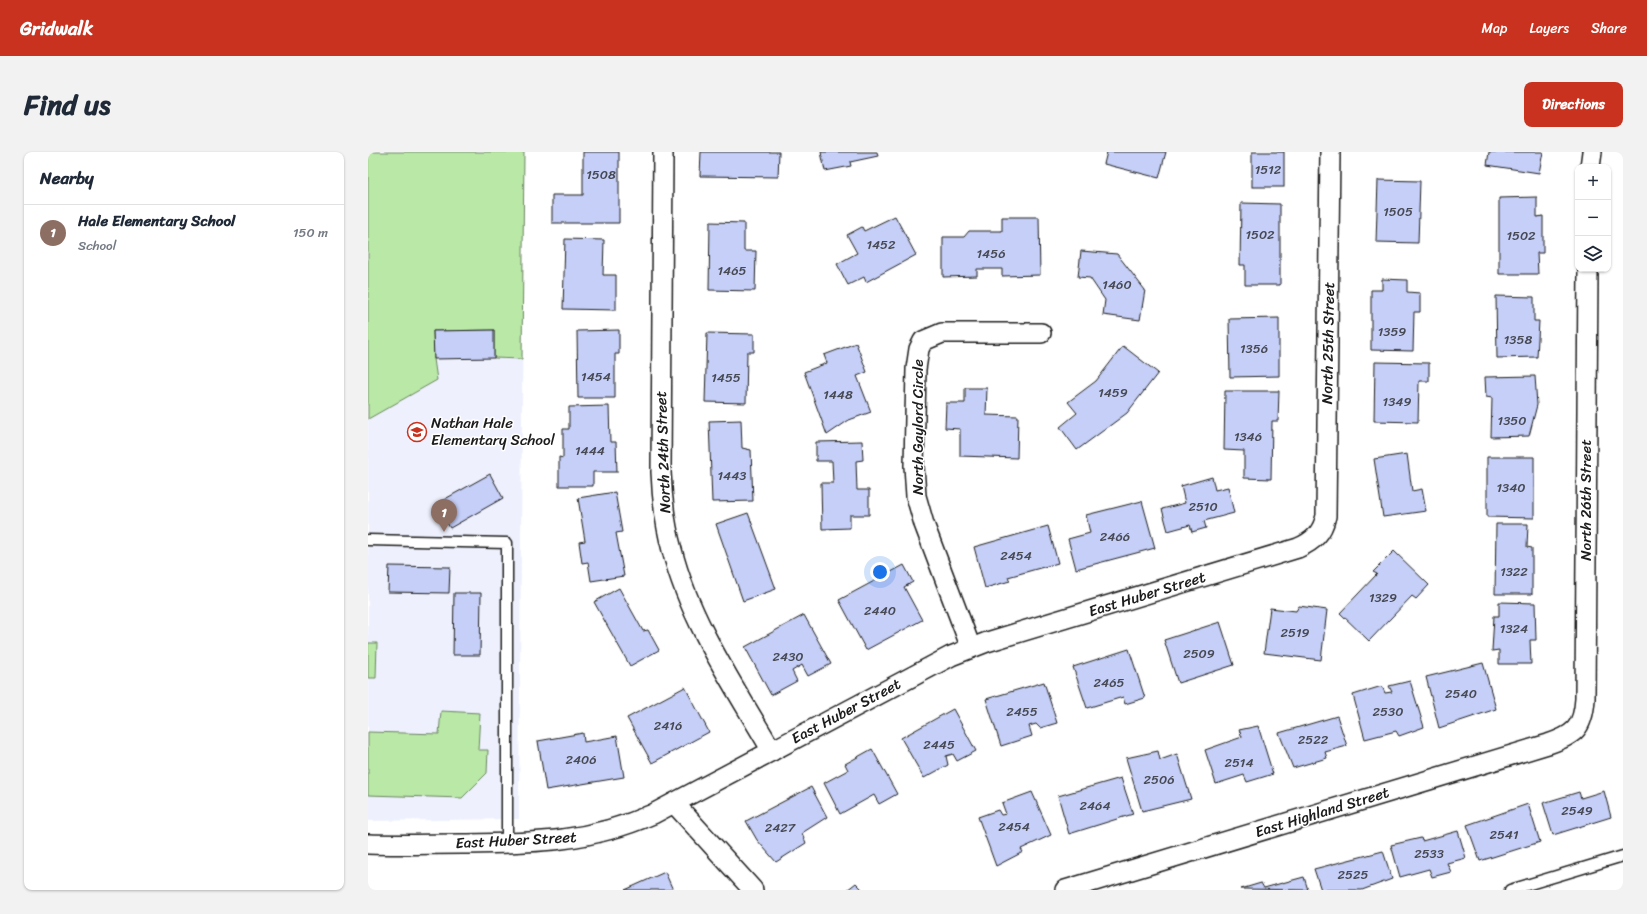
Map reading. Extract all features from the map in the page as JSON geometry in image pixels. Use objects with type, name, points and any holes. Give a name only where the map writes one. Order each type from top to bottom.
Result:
[{"type":"street","name":"North 24th Street","points":[[663,152],[661,472],[666,524],[680,575],[701,624],[772,751]]},
{"type":"street","name":"North 25th Street","points":[[1320,533],[1324,525],[1326,507],[1330,152]]},
{"type":"street","points":[[1590,164],[1592,152]]},
{"type":"street","name":"North 26th Street","points":[[1577,730],[1582,721],[1585,699],[1588,272]]},
{"type":"street","name":"North Gaylord Circle","points":[[971,648],[924,524],[916,496],[914,466],[916,370],[919,349],[923,341],[942,333],[1041,333]]},
{"type":"street","name":"East Huber Street","points":[[368,844],[507,843],[566,839],[601,834],[636,822],[674,803],[933,664],[971,648],[1298,548],[1307,544],[1320,533]]},
{"type":"street","name":"East Highland Street","points":[[1065,890],[1548,744],[1569,736],[1577,730]]},
{"type":"street","points":[[674,803],[753,890]]},
{"type":"lane","points":[[368,540],[507,542],[507,843]]},
{"type":"lane","points":[[1510,890],[1623,856]]},
{"type":"shaded area","points":[[368,152],[524,152],[519,819],[368,821]]},
{"type":"green space","points":[[368,152],[524,152],[522,359],[494,358],[494,330],[433,331],[434,359],[437,380],[368,419]]},
{"type":"green space","points":[[368,643],[377,643],[376,678],[368,678]]},
{"type":"green space","points":[[441,711],[480,713],[478,750],[488,750],[487,773],[462,798],[368,795],[368,732],[439,734]]},
{"type":"building","points":[[583,152],[619,152],[619,223],[552,223],[552,195],[583,195]]},
{"type":"building","points":[[701,152],[779,152],[778,177],[700,176]]},
{"type":"building","points":[[821,152],[877,152],[878,156],[850,162],[851,166],[825,171]]},
{"type":"building","points":[[1107,152],[1166,152],[1159,178],[1104,164]]},
{"type":"building","points":[[1252,152],[1284,152],[1284,187],[1252,187]]},
{"type":"building","points":[[1489,152],[1543,152],[1539,173],[1487,165]]},
{"type":"building","points":[[1378,180],[1420,181],[1418,243],[1376,242]]},
{"type":"building","points":[[1537,197],[1537,217],[1543,216],[1543,253],[1537,253],[1538,274],[1499,274],[1499,198]]},
{"type":"building","points":[[1241,203],[1280,204],[1280,285],[1245,285],[1245,265],[1240,265]]},
{"type":"building","points":[[895,216],[916,255],[866,282],[864,277],[848,285],[837,264],[857,253],[847,235],[862,227],[864,231]]},
{"type":"building","points":[[1002,217],[1039,217],[1040,275],[1002,276],[1002,269],[977,269],[977,276],[943,277],[943,237],[964,237],[969,231],[1002,231]]},
{"type":"building","points":[[710,222],[744,223],[744,251],[756,251],[755,291],[709,290]]},
{"type":"building","points":[[565,239],[604,240],[603,275],[616,275],[616,310],[563,309]]},
{"type":"building","points":[[1081,251],[1117,254],[1145,290],[1140,320],[1103,315],[1105,300],[1090,278],[1078,277]]},
{"type":"building","points":[[1382,279],[1407,280],[1407,292],[1420,293],[1420,312],[1414,312],[1413,351],[1371,350],[1371,290],[1382,290]]},
{"type":"building","points":[[1496,296],[1534,297],[1534,321],[1539,321],[1537,357],[1497,358]]},
{"type":"building","points":[[1279,318],[1279,376],[1230,377],[1229,319]]},
{"type":"building","points":[[494,330],[494,358],[434,359],[433,331]]},
{"type":"building","points":[[619,330],[619,354],[615,354],[615,398],[578,398],[577,331]]},
{"type":"building","points":[[707,333],[754,334],[754,352],[747,352],[746,403],[705,402]]},
{"type":"building","points":[[856,343],[867,372],[857,376],[871,412],[849,420],[827,435],[804,372],[827,363],[824,355]]},
{"type":"building","points":[[1123,346],[1158,373],[1127,413],[1077,450],[1060,427],[1077,413],[1068,402],[1096,381]]},
{"type":"building","points":[[1375,362],[1429,363],[1429,381],[1419,381],[1418,422],[1374,421]]},
{"type":"building","points":[[1535,376],[1537,405],[1529,436],[1491,437],[1492,398],[1486,397],[1485,377]]},
{"type":"building","points":[[965,388],[987,388],[986,415],[1018,416],[1017,458],[960,456],[960,429],[945,428],[946,403],[965,403]]},
{"type":"building","points":[[1225,391],[1279,391],[1278,421],[1272,421],[1271,479],[1244,478],[1244,451],[1224,450]]},
{"type":"building","points":[[609,406],[610,442],[616,442],[617,472],[593,472],[593,486],[559,486],[559,457],[563,458],[563,429],[569,429],[569,407]]},
{"type":"building","points":[[741,420],[742,448],[751,450],[753,501],[712,502],[709,421]]},
{"type":"building","points":[[862,441],[863,460],[856,461],[857,490],[869,490],[869,515],[850,515],[850,528],[822,529],[821,483],[833,483],[832,461],[816,461],[816,442]]},
{"type":"building","points":[[1407,454],[1412,491],[1422,489],[1426,511],[1383,517],[1374,459]]},
{"type":"building","points":[[1487,457],[1534,457],[1534,518],[1487,517]]},
{"type":"building","points":[[490,474],[503,498],[450,528],[436,504]]},
{"type":"building","points":[[1212,477],[1215,490],[1228,487],[1234,513],[1204,521],[1206,528],[1192,532],[1190,525],[1168,531],[1162,509],[1185,503],[1181,486]]},
{"type":"building","points":[[615,492],[622,532],[616,533],[624,576],[591,581],[588,562],[582,563],[579,542],[585,541],[578,498]]},
{"type":"building","points":[[1142,501],[1155,548],[1076,569],[1068,539],[1090,533],[1086,515]]},
{"type":"building","points":[[748,513],[776,589],[743,601],[716,524]]},
{"type":"building","points":[[1496,524],[1528,524],[1527,547],[1532,548],[1532,594],[1495,594]]},
{"type":"building","points":[[1048,526],[1058,563],[1008,577],[1010,581],[985,588],[974,547]]},
{"type":"building","points":[[1394,551],[1429,585],[1416,599],[1412,596],[1369,641],[1340,613],[1377,574],[1373,572]]},
{"type":"building","points":[[904,565],[913,582],[904,587],[922,620],[866,650],[839,600]]},
{"type":"building","points":[[389,566],[450,567],[449,593],[388,592]]},
{"type":"building","points":[[619,588],[643,631],[648,630],[659,650],[630,666],[594,602]]},
{"type":"building","points":[[454,593],[481,593],[480,655],[453,655]]},
{"type":"building","points":[[1499,602],[1535,603],[1536,640],[1530,640],[1531,664],[1499,664],[1499,650],[1492,651],[1494,616],[1499,616]]},
{"type":"building","points":[[1299,606],[1327,610],[1321,660],[1264,653],[1270,608],[1296,611]]},
{"type":"building","points":[[804,615],[831,664],[808,676],[802,665],[792,671],[797,681],[771,695],[745,647]]},
{"type":"building","points":[[1220,622],[1234,665],[1178,683],[1164,640]]},
{"type":"building","points":[[1129,649],[1145,698],[1125,704],[1123,697],[1087,708],[1073,667]]},
{"type":"building","points":[[1483,663],[1496,709],[1439,728],[1426,677]]},
{"type":"building","points":[[1410,681],[1424,727],[1399,736],[1396,731],[1365,739],[1353,695],[1382,686],[1385,693],[1392,692],[1389,686]]},
{"type":"building","points":[[1044,682],[1057,723],[1040,728],[1036,724],[1029,726],[1032,736],[1001,746],[986,699]]},
{"type":"building","points":[[685,687],[709,732],[652,763],[627,718]]},
{"type":"building","points":[[953,709],[976,751],[957,761],[953,754],[946,756],[948,765],[924,778],[901,738]]},
{"type":"building","points":[[1337,716],[1347,746],[1325,752],[1327,758],[1293,768],[1279,733]]},
{"type":"building","points":[[1258,726],[1273,774],[1247,782],[1244,775],[1216,784],[1205,750],[1242,737],[1239,730]]},
{"type":"building","points":[[583,733],[584,742],[617,736],[624,777],[546,790],[538,741]]},
{"type":"building","points":[[872,749],[897,794],[879,804],[874,795],[840,814],[824,783],[848,770],[845,764]]},
{"type":"building","points":[[1158,751],[1160,760],[1177,754],[1191,799],[1142,811],[1126,758]]},
{"type":"building","points":[[1121,778],[1133,814],[1069,834],[1058,796]]},
{"type":"building","points":[[811,787],[827,817],[802,833],[806,843],[776,862],[757,840],[746,821]]},
{"type":"building","points":[[1604,791],[1611,817],[1553,835],[1543,803],[1579,792],[1581,798]]},
{"type":"building","points":[[1032,792],[1051,835],[1021,849],[1023,852],[996,866],[978,817],[998,810],[1001,815],[1006,814],[1002,803]]},
{"type":"building","points":[[1528,804],[1540,842],[1480,861],[1467,825]]},
{"type":"building","points":[[1458,831],[1466,858],[1447,863],[1451,872],[1432,877],[1429,869],[1400,877],[1391,845],[1421,838],[1422,841]]},
{"type":"building","points":[[1383,851],[1392,879],[1362,890],[1321,890],[1314,869]]},
{"type":"building","points":[[665,872],[673,890],[625,890]]},
{"type":"building","points":[[1304,877],[1308,890],[1241,889],[1261,883],[1264,888]]},
{"type":"building","points":[[856,883],[863,890],[847,890]]},
{"type":"place","name":"Nathan Hale Elementary School","points":[[417,432]]},
{"type":"place","name":"Hale Elementary School","points":[[444,532]]}]
